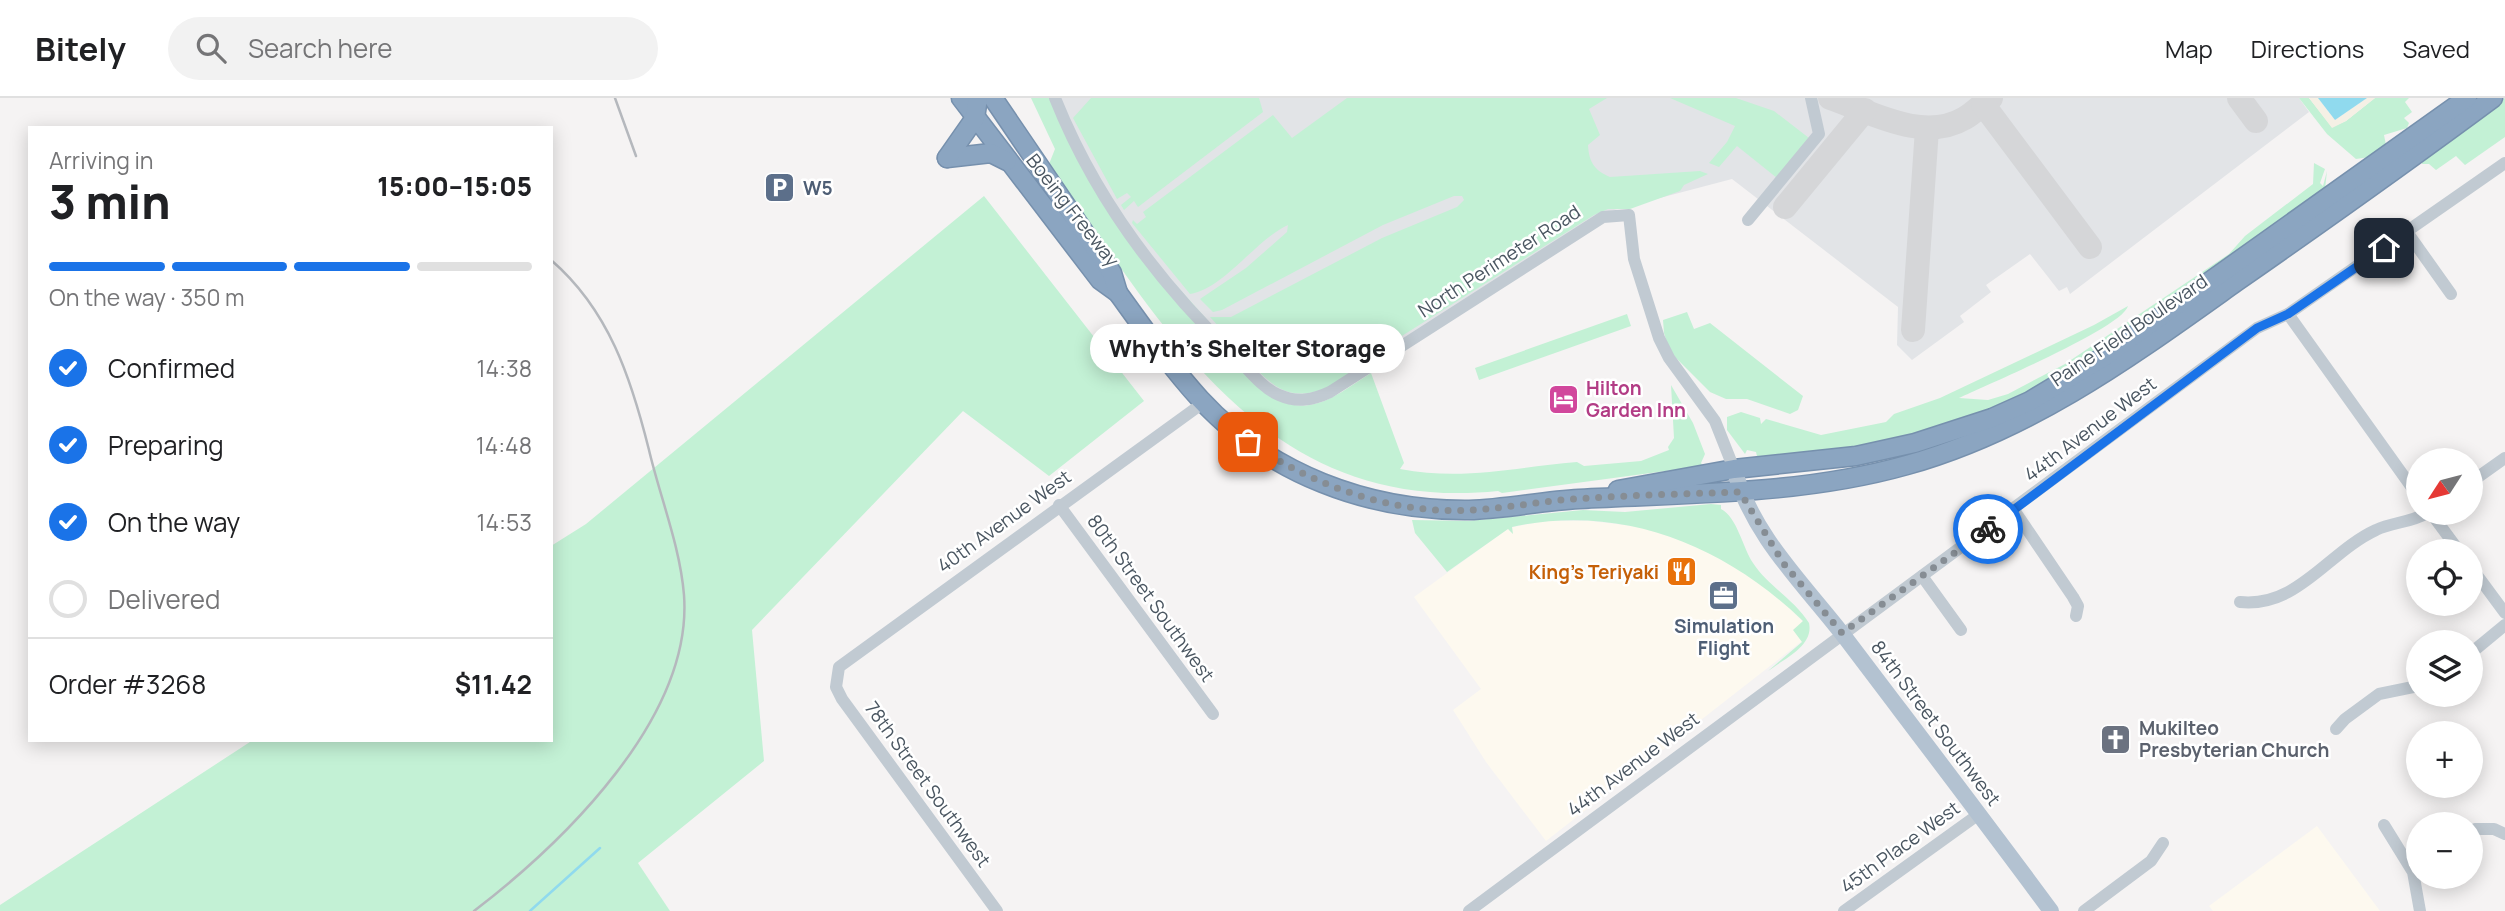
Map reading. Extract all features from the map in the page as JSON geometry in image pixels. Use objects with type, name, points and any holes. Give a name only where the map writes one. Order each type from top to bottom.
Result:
[{"type":"highway","name":"Boeing Freeway","points":[[961,98],[1100,280],[1118,293]]},
{"type":"highway","points":[[978,98],[975,118],[947,158],[991,153],[999,154],[1012,166]]},
{"type":"highway","name":"Boeing Freeway","points":[[993,98],[1112,273],[1118,293]]},
{"type":"highway","name":"Paine Field Boulevard","points":[[1734,468],[1833,459],[1915,443],[1992,418],[2030,401],[2105,356],[2467,98]]},
{"type":"highway","name":"Paine Field Boulevard","points":[[1740,492],[1866,475],[1907,465],[1968,446],[2039,414],[2115,369],[2493,98]]},
{"type":"highway","points":[[1118,293],[1203,403],[1248,442],[1286,467],[1318,482],[1389,504],[1472,510],[1577,499],[1740,492]]},
{"type":"highway","points":[[1577,499],[1673,477],[1734,468]]},
{"type":"main road","name":"84th Street Southwest","points":[[1734,468],[1740,492],[1784,564],[1842,633],[2051,911]]},
{"type":"street","name":"North Perimeter Road","points":[[1055,98],[1089,170],[1152,264],[1188,308],[1255,376],[1277,394],[1291,399],[1305,400],[1330,392],[1603,217],[1629,215]]},
{"type":"street","points":[[1748,220],[1819,134],[1811,98]]},
{"type":"street","name":"44th Avenue West","points":[[1469,911],[2257,328],[2288,314],[2505,163]]},
{"type":"street","name":"84th Street Southwest","points":[[1629,215],[1634,259],[1659,338],[1669,358],[1715,421],[1734,468]]},
{"type":"street","points":[[2407,232],[2451,294]]},
{"type":"street","points":[[2288,314],[2406,479]]},
{"type":"street","name":"40th Avenue West","points":[[835,677],[845,660],[1203,403]]},
{"type":"street","points":[[2483,474],[2505,458]]},
{"type":"street","name":"80th Street Southwest","points":[[1059,505],[1213,714]]},
{"type":"street","points":[[2014,510],[2073,597],[2078,606],[2076,616]]},
{"type":"street","points":[[2240,602],[2258,604],[2279,598],[2376,529],[2406,523]]},
{"type":"street","points":[[2438,525],[2450,539]]},
{"type":"street","points":[[1922,576],[1961,630]]},
{"type":"street","points":[[2483,583],[2505,613]]},
{"type":"street","points":[[2483,643],[2505,625]]},
{"type":"street","name":"78th Street Southwest","points":[[835,677],[836,687],[842,698],[997,911]]},
{"type":"street","points":[[2336,729],[2379,694],[2406,688]]},
{"type":"street","name":"45th Place West","points":[[1844,911],[1979,814]]},
{"type":"street","points":[[2384,825],[2413,872],[2420,911]]},
{"type":"street","points":[[2483,829],[2494,829],[2505,834]]},
{"type":"street","points":[[2084,911],[2151,860],[2163,843]]},
{"type":"shaded area","points":[[1055,98],[2299,98],[2309,112],[2070,294],[2067,287],[2059,291],[2030,254],[1986,285],[1991,292],[1960,316],[1964,322],[1912,360],[1897,345],[1898,307],[1732,179],[1595,215],[1317,398],[1277,394],[1226,348],[1121,221]]},
{"type":"shaded area","points":[[1544,521],[1590,521],[1642,527],[1691,544],[1736,563],[1773,591],[1802,621],[1802,641],[1546,841],[1486,762],[1453,710],[1481,689],[1414,597],[1509,528]]},
{"type":"shaded area","points":[[2317,826],[2380,911],[2213,911],[2209,906]]},
{"type":"green space","points":[[1031,98],[1051,98],[1106,207],[1280,401],[1293,405],[1317,403],[1339,394],[1371,373],[1404,463],[1400,469],[1446,474],[1577,462],[1584,466],[1641,461],[1669,450],[1674,438],[1671,385],[1693,423],[1705,454],[1701,463],[1703,466],[1502,493],[1416,491],[1345,473],[1284,442],[1229,398],[1180,346],[1135,288],[1049,164],[1055,149]]},
{"type":"green space","points":[[1091,98],[1259,98],[1263,112],[1138,207],[1134,201],[1124,210],[1121,205],[1131,197],[1127,193],[1117,199],[1073,118]]},
{"type":"green space","points":[[1347,98],[1607,98],[1589,109],[1600,135],[1588,145],[1589,151],[1593,165],[1600,171],[1610,177],[1700,171],[1708,174],[1684,185],[1680,191],[1630,209],[1608,209],[1594,215],[1397,339],[1396,343],[1342,381],[1311,393],[1296,393],[1281,389],[1267,379],[1230,341],[1253,354],[1230,339],[1210,317],[1231,317],[1382,238],[1457,207],[1464,200],[1462,196],[1454,196],[1383,225],[1222,310],[1213,312],[1200,299],[1246,268],[1287,232],[1288,225],[1264,241],[1215,283],[1190,294],[1132,223],[1133,220],[1137,224],[1146,217],[1143,212],[1273,115],[1292,138]]},
{"type":"green space","points":[[1670,98],[1736,98],[1774,111],[1809,138],[1777,178],[1737,146],[1719,167],[1709,163],[1727,142],[1735,126]]},
{"type":"green space","points":[[2299,98],[2309,98],[2332,127],[2346,121],[2375,98],[2409,98],[2405,102],[2412,112],[2404,118],[2409,123],[2407,128],[2384,135],[2386,145],[2370,157],[2356,159],[2327,134]]},
{"type":"green space","points":[[2505,98],[2505,137],[2465,165],[2456,156],[2436,170],[2429,164],[2422,164],[2423,158]]},
{"type":"green space","points":[[2314,163],[2325,169],[2320,183],[2323,186],[2327,171],[2325,189],[2103,349],[2041,387],[1993,410],[1895,441],[1809,455],[1757,456],[1756,452],[1747,450],[1745,454],[1727,430],[1727,417],[1741,412],[1760,418],[1761,424],[1766,419],[1821,435],[1886,422],[1894,414],[1940,398],[2094,325],[2128,306],[2120,316],[2103,328],[1959,398],[1988,400],[2008,394],[2065,364],[2229,254],[2245,236],[2313,184]]},
{"type":"green space","points":[[984,196],[1144,401],[1049,476],[963,411],[752,630],[764,761],[638,863],[670,911],[0,911],[0,905],[250,742],[553,742],[553,545],[586,524]]},
{"type":"green space","points":[[1687,312],[1694,329],[1710,323],[1803,396],[1798,410],[1790,414],[1747,399],[1726,399],[1710,392],[1670,352],[1664,333],[1663,320]]},
{"type":"green space","points":[[1627,314],[1631,326],[1479,380],[1475,368]]},
{"type":"green space","points":[[1721,505],[1721,509],[1735,525],[1753,563],[1809,623],[1807,639],[1802,645],[1768,671],[1802,642],[1793,630],[1803,621],[1740,571],[1669,536],[1631,526],[1592,521],[1553,521],[1512,527],[1513,534],[1508,529],[1447,572],[1415,533],[1412,520],[1468,521],[1583,510],[1625,512]]},
{"type":"sand","points":[[2309,98],[2318,98],[2335,120],[2367,98],[2375,98],[2346,121],[2332,128]]},
{"type":"water","points":[[2318,98],[2367,98],[2335,120]]},
{"type":"waterway","points":[[530,911],[600,848]]},
{"type":"taxiway","points":[[1830,98],[1897,123],[1932,127],[1949,125],[1965,118],[1991,98]]},
{"type":"taxiway","points":[[2239,98],[2256,121]]},
{"type":"taxiway","points":[[1983,104],[2090,247]]},
{"type":"taxiway","points":[[1785,207],[1865,110]]},
{"type":"taxiway","points":[[1913,330],[1927,129]]},
{"type":"railway","points":[[615,98],[636,156]]},
{"type":"railway","points":[[474,911],[546,850],[616,773],[645,730],[668,686],[681,641],[684,595],[682,577],[634,397],[603,323],[571,280],[553,262]]},
{"type":"way so far","points":[[1248,442],[1286,467],[1318,482],[1389,504],[1423,509],[1472,510],[1577,499],[1740,492],[1768,542],[1842,633],[1988,529]]},
{"type":"place","name":"W5","points":[[780,188]]},
{"type":"place","name":"Hilton Garden Inn","points":[[1563,399]]},
{"type":"place","name":"Whyth's Shelter Storage","points":[[1248,442]]},
{"type":"place","name":"King's Teriyaki","points":[[1682,572]]},
{"type":"place","name":"Simulation Flight","points":[[1724,595]]},
{"type":"place","name":"Mukilteo Presbyterian Church","points":[[2116,739]]},
{"type":"route","points":[[1988,529],[2257,328],[2288,314],[2384,248]]}]
